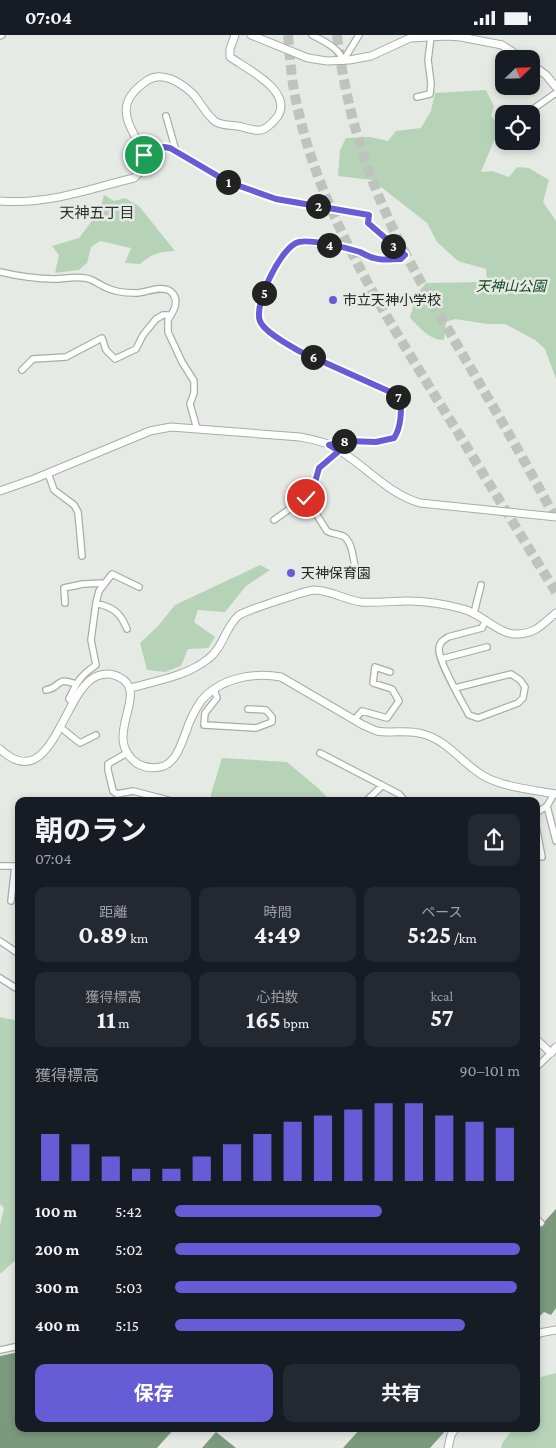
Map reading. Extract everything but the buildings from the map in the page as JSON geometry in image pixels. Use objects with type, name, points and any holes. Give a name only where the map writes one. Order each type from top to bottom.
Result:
[{"type":"street","points":[[0,201],[37,202],[89,191],[134,178],[140,173],[144,155],[127,118],[125,107],[131,96],[150,79],[162,76],[175,81],[192,93],[216,121],[223,124],[250,130],[262,130],[270,125],[281,110],[281,101],[278,93],[230,57],[230,49],[235,35]]},
{"type":"street","points":[[251,35],[308,58],[327,61],[343,61],[371,56],[410,39],[431,37],[462,37],[502,45],[510,50]]},
{"type":"street","points":[[312,35],[342,55],[343,61]]},
{"type":"street","points":[[343,61],[358,35]]},
{"type":"street","points":[[417,97],[430,95],[432,83],[428,60],[431,37]]},
{"type":"street","points":[[540,71],[556,87]]},
{"type":"street","points":[[539,105],[556,93]]},
{"type":"street","points":[[166,116],[176,151]]},
{"type":"street","points":[[144,155],[164,147],[176,151],[228,182],[276,199],[369,215],[368,223],[405,255],[401,259],[374,259],[341,247],[300,241],[294,243],[286,251],[267,283],[260,303],[259,315],[260,322],[266,328],[294,348],[400,398],[400,423],[394,438],[376,442],[347,441],[329,445]]},
{"type":"street","points":[[0,272],[39,279],[86,278],[120,292],[136,293],[163,289],[170,291],[174,297],[176,307],[168,320],[168,332],[182,362],[194,381],[194,393],[190,404],[197,429]]},
{"type":"street","points":[[22,370],[33,359],[66,357],[102,338],[106,350],[114,359],[136,349],[143,335],[156,319],[163,315],[171,315]]},
{"type":"street","points":[[0,491],[150,431],[171,427],[300,437],[329,445],[408,500],[420,503],[556,517]]},
{"type":"street","points":[[274,520],[312,493],[319,468],[339,451]]},
{"type":"street","points":[[48,473],[54,491],[74,505],[78,512],[82,556]]},
{"type":"street","points":[[306,498],[327,531],[346,538],[350,545],[355,567]]},
{"type":"street","points":[[73,703],[69,699],[76,684],[83,674],[96,665],[91,640],[99,591],[112,574],[139,587]]},
{"type":"street","points":[[65,603],[64,588],[83,584],[105,583]]},
{"type":"street","points":[[474,613],[482,585]]},
{"type":"street","points":[[130,688],[161,680],[197,667],[216,653],[238,616],[248,610],[313,590],[324,591],[360,602],[408,601],[446,604],[467,609],[504,632],[516,635],[533,632],[556,613]]},
{"type":"street","points":[[96,603],[120,614],[128,629]]},
{"type":"street","points":[[456,688],[511,675],[520,680],[525,687],[523,699],[518,703],[478,718],[468,715],[441,659],[439,651],[443,640],[482,628],[486,620]]},
{"type":"street","points":[[441,659],[487,647]]},
{"type":"street","points":[[354,720],[362,711],[387,718],[399,701],[392,689],[373,683],[374,667],[390,672]]},
{"type":"street","points":[[0,749],[9,757],[21,761],[40,756],[46,750],[84,687],[96,676],[112,674],[126,680],[130,688],[130,697],[122,731],[123,742],[132,759],[144,767],[153,768],[168,763],[174,758],[200,703],[214,689],[225,683],[266,674],[281,677],[376,731],[411,731],[422,733],[444,743],[482,775],[516,787],[555,794],[547,806],[540,810]]},
{"type":"street","points":[[46,690],[53,689],[60,681],[65,680],[76,684]]},
{"type":"street","points":[[214,689],[218,699],[205,713],[204,725],[256,728],[272,722],[272,717],[266,710],[248,709]]},
{"type":"street","points":[[60,727],[80,743],[96,735]]},
{"type":"street","points":[[128,753],[108,764],[113,791],[117,794],[133,791],[156,797]]},
{"type":"street","points":[[320,753],[401,797]]},
{"type":"street","points":[[370,797],[382,786]]},
{"type":"street","points":[[547,806],[556,841]]},
{"type":"street","points":[[540,847],[542,857]]},
{"type":"street","points":[[0,865],[15,866]]},
{"type":"street","points":[[11,901],[15,878]]},
{"type":"street","points":[[0,941],[15,951]]},
{"type":"street","points":[[0,978],[15,987]]},
{"type":"street","points":[[540,1042],[554,1051],[540,1065]]},
{"type":"street","points":[[540,1333],[556,1330]]},
{"type":"street","points":[[0,1350],[15,1347]]},
{"type":"street","points":[[448,1448],[453,1432]]},
{"type":"green space","name":"天神山公園","points":[[486,90],[494,106],[491,116],[495,120],[495,138],[481,172],[492,171],[509,177],[517,167],[529,168],[549,180],[543,202],[556,221],[556,379],[545,349],[535,340],[505,324],[487,324],[455,319],[446,322],[444,340],[434,338],[422,330],[410,318],[416,295],[426,283],[487,282],[486,269],[458,261],[437,242],[427,223],[372,180],[338,176],[340,150],[346,138],[370,137],[388,141],[396,131],[421,128],[431,111],[435,93]]},
{"type":"green space","points":[[104,195],[114,201],[125,198],[139,206],[175,251],[156,254],[140,264],[125,263],[131,248],[100,241],[91,247],[87,263],[79,270],[55,273],[59,255],[52,246],[79,238],[100,210]]},
{"type":"green space","points":[[260,565],[270,570],[246,586],[225,612],[198,610],[194,622],[215,637],[208,648],[188,649],[181,666],[165,672],[147,670],[140,643],[158,626],[175,605]]},
{"type":"green space","points":[[222,758],[287,762],[327,797],[211,797]]},
{"type":"green space","points":[[0,1017],[15,1020],[15,1261],[0,1274],[0,1225],[4,1208],[0,1204]]},
{"type":"green space","points":[[556,1373],[556,1448],[501,1448],[511,1432],[540,1432],[541,1377]]},
{"type":"shaded area","points":[[556,1209],[556,1308],[551,1315],[544,1312],[540,1316],[540,1227]]},
{"type":"shaded area","points":[[15,1353],[15,1432],[171,1432],[157,1448],[0,1448],[0,1356]]},
{"type":"shaded area","points":[[216,1432],[236,1448],[202,1448]]},
{"type":"shaded area","points":[[357,1432],[444,1432],[430,1448],[343,1448]]},
{"type":"tunnel","points":[[288,35],[298,110],[322,187],[338,224],[395,330],[556,592]]},
{"type":"tunnel","points":[[337,35],[354,125],[385,211],[417,275],[519,451],[556,520]]},
{"type":"place","name":"市立天神小学校","points":[[333,300]]},
{"type":"place","name":"天神保育園","points":[[291,573]]},
{"type":"district","name":"天神五丁目","points":[[97,213]]},
{"type":"route","points":[[144,155],[164,147],[170,148],[228,182],[276,199],[369,215],[368,223],[405,255],[401,259],[374,259],[341,247],[300,241],[294,243],[286,251],[267,283],[260,303],[259,315],[260,322],[266,328],[288,345],[397,395],[401,402],[400,423],[394,438],[376,442],[359,440],[329,445],[339,451],[319,468],[315,488],[306,498]]}]
